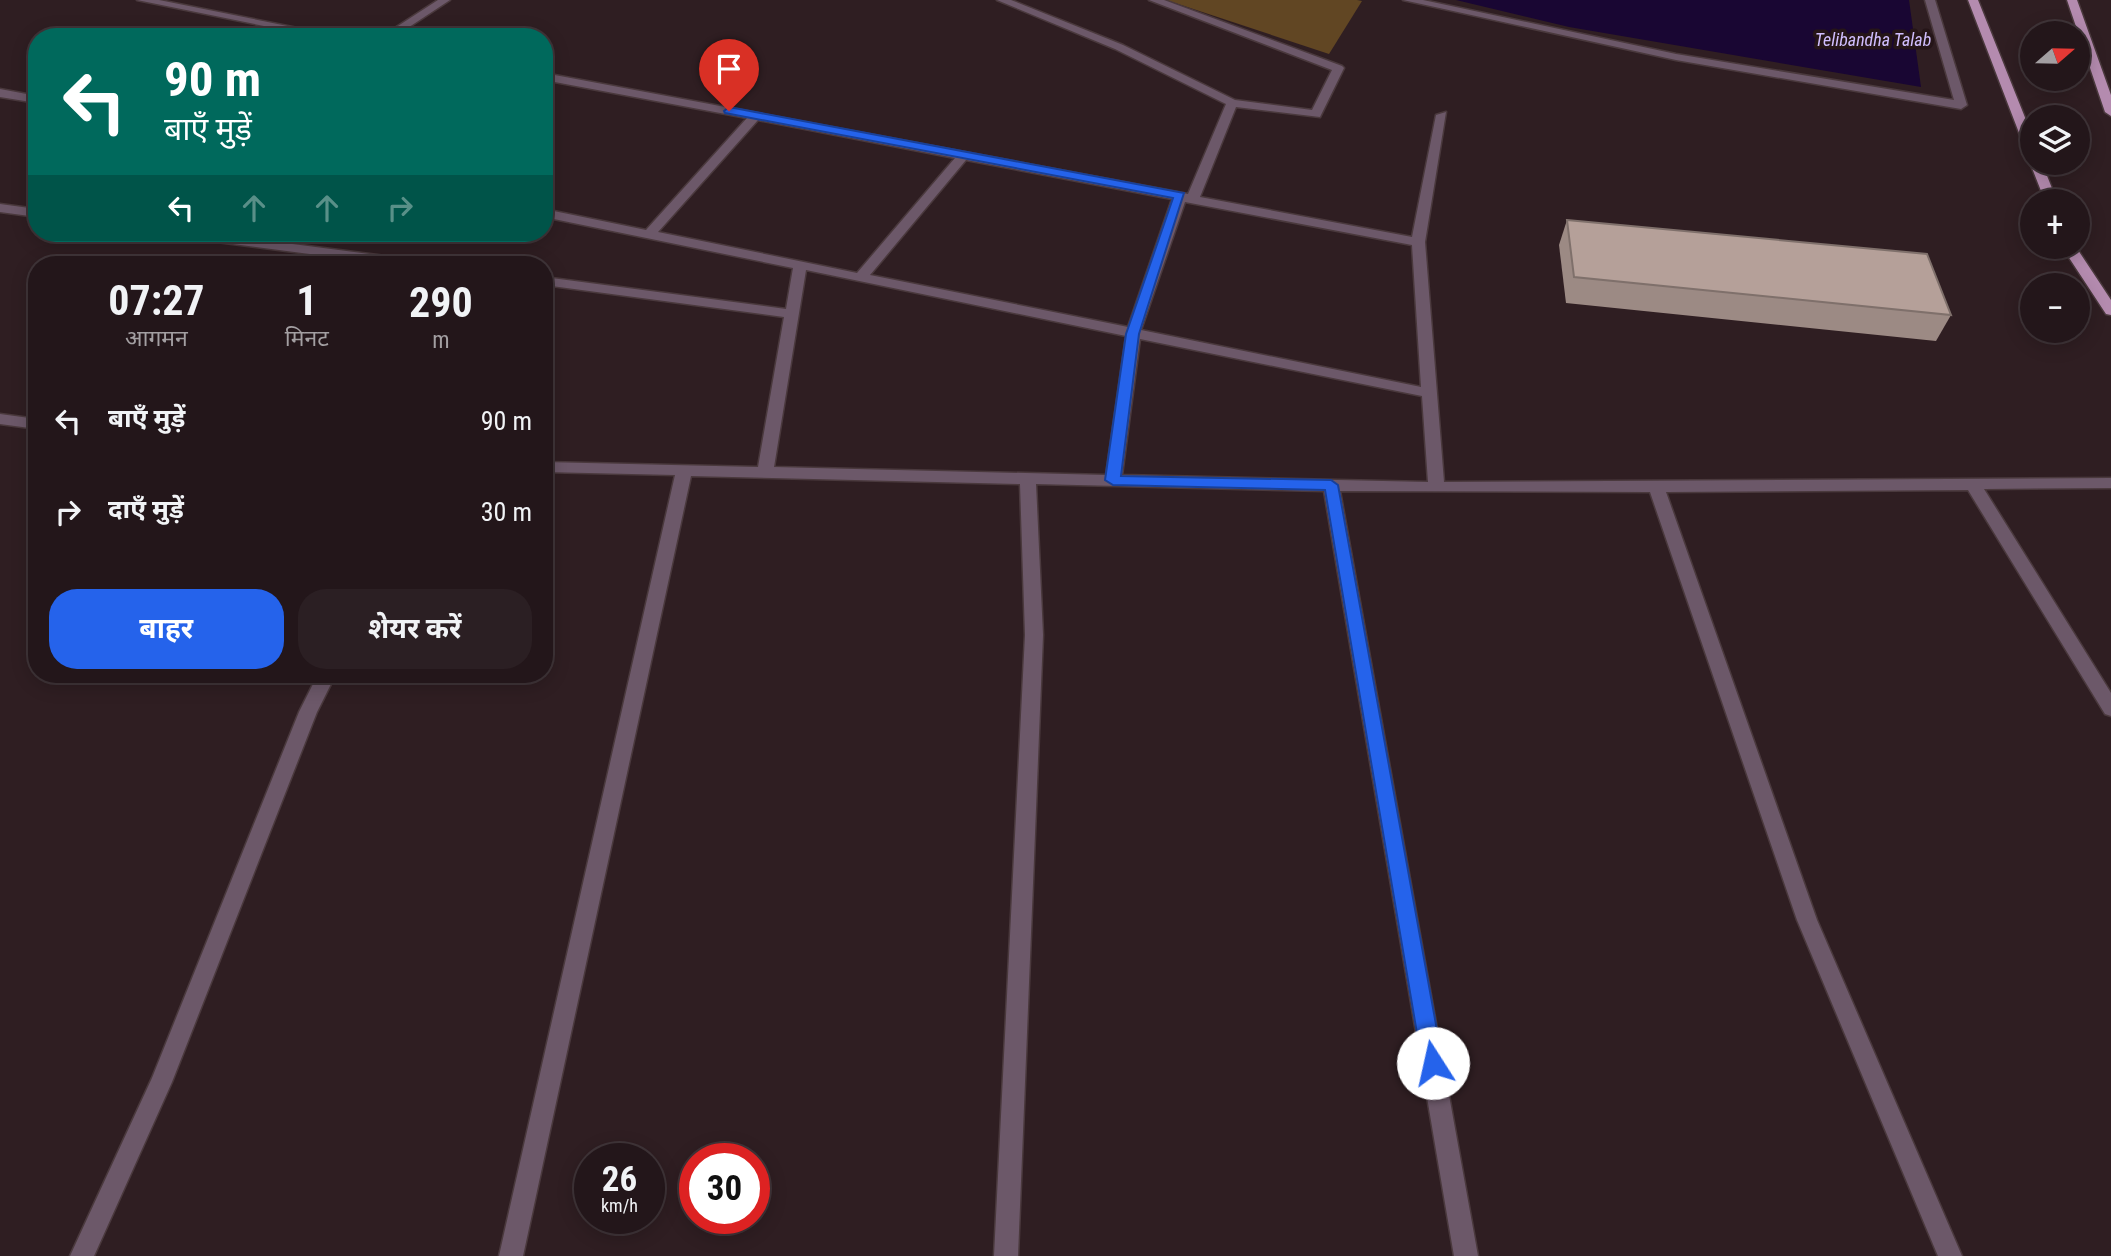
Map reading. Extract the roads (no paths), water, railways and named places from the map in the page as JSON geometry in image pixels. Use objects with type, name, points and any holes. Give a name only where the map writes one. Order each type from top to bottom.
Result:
[{"type":"main road","points":[[1973,0],[2020,120]]},
{"type":"main road","points":[[2072,0],[2111,112]]},
{"type":"main road","points":[[2077,259],[2111,311]]},
{"type":"street","points":[[142,0],[290,28]]},
{"type":"street","points":[[400,28],[445,0]]},
{"type":"street","points":[[1002,0],[1119,47],[1232,103],[1316,114],[1338,68],[1154,0]]},
{"type":"street","points":[[1408,0],[1676,57],[1961,105],[1930,0]]},
{"type":"street","points":[[553,78],[1418,242]]},
{"type":"street","points":[[0,93],[28,98]]},
{"type":"street","points":[[1113,480],[1133,334],[1186,197],[1232,103]]},
{"type":"street","points":[[1436,488],[1418,242],[1442,115]]},
{"type":"street","points":[[649,236],[755,116]]},
{"type":"street","points":[[860,278],[964,155]]},
{"type":"street","points":[[0,208],[28,212]]},
{"type":"street","points":[[553,215],[1429,393]]},
{"type":"street","points":[[247,242],[355,256]]},
{"type":"street","points":[[765,472],[800,266]]},
{"type":"street","points":[[553,282],[792,314]]},
{"type":"street","points":[[0,419],[28,423]]},
{"type":"street","points":[[553,467],[1436,488],[2111,483]]},
{"type":"street","points":[[511,1256],[684,470]]},
{"type":"street","points":[[1006,1256],[1034,635],[1028,478]]},
{"type":"street","points":[[1973,484],[2111,709]]},
{"type":"street","points":[[1331,485],[1466,1256]]},
{"type":"street","points":[[1656,486],[1807,920],[1950,1256]]},
{"type":"street","points":[[82,1256],[161,1082],[308,712],[322,683]]},
{"type":"water","name":"Telibandha Talab","points":[[1456,0],[1909,0],[1921,87],[1569,27]]}]
